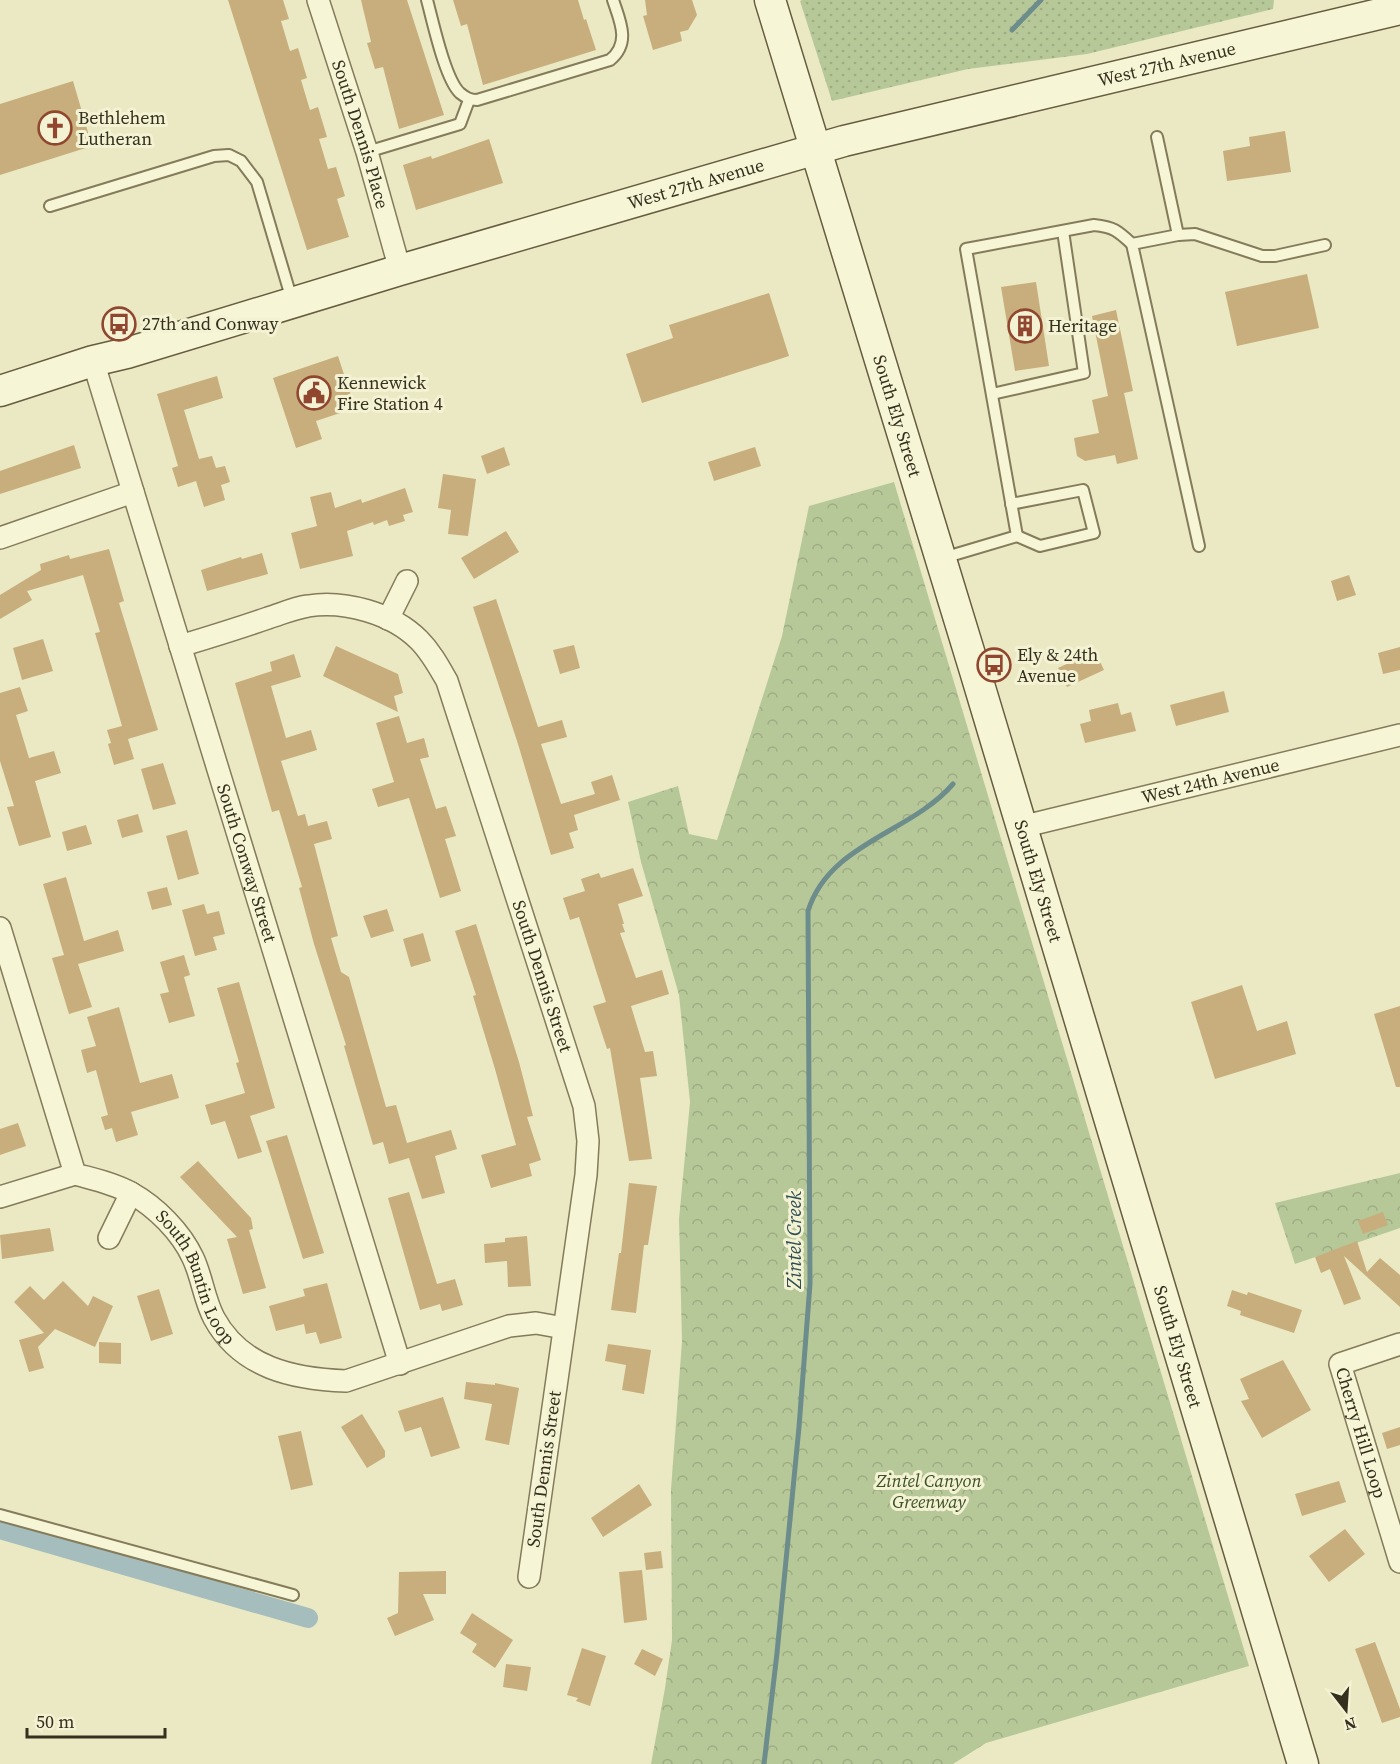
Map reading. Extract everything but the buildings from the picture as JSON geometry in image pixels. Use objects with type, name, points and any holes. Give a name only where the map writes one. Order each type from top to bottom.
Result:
[{"type":"street","name":"South Dennis Place","points":[[318,0],[367,152],[400,270]]},
{"type":"street","name":"South Ely Street","points":[[770,0],[941,559],[1303,1764]]},
{"type":"street","name":"West 27th Avenue","points":[[0,391],[400,270],[855,138],[1400,9]]},
{"type":"street","name":"South Conway Street","points":[[93,361],[400,1364]]},
{"type":"street","points":[[0,538],[133,492]]},
{"type":"street","points":[[388,619],[407,581]]},
{"type":"street","name":"South Dennis Street","points":[[180,646],[307,606],[335,605],[364,610],[388,619],[418,639],[435,660],[447,681],[584,1106],[588,1141],[586,1175],[530,1577]]},
{"type":"street","name":"West 24th Avenue","points":[[1021,827],[1400,735]]},
{"type":"street","points":[[0,928],[75,1174],[0,1197]]},
{"type":"street","name":"South Buntin Loop","points":[[75,1174],[131,1193],[163,1217],[193,1257],[213,1316],[228,1340],[268,1368],[321,1380],[346,1381],[509,1326],[536,1323],[564,1328]]},
{"type":"street","points":[[109,1238],[131,1193]]},
{"type":"street","name":"Cherry Hill Loop","points":[[1400,1344],[1340,1364],[1400,1562]]},
{"type":"lane","points":[[427,0],[451,80],[461,94],[469,100],[477,100],[610,60],[617,54],[623,39],[614,0]]},
{"type":"lane","points":[[367,152],[460,123],[469,100]]},
{"type":"lane","points":[[1157,137],[1178,235]]},
{"type":"lane","points":[[50,206],[214,156],[229,155],[241,161],[257,182],[293,303]]},
{"type":"lane","points":[[1017,536],[966,249],[1094,225],[1110,227],[1132,244],[1199,546]]},
{"type":"lane","points":[[992,394],[1084,373],[1063,231]]},
{"type":"lane","points":[[1132,244],[1195,234],[1262,256],[1275,256],[1325,246]]},
{"type":"lane","points":[[941,559],[1017,536],[1040,546],[1094,533],[1083,490],[1011,504]]},
{"type":"lane","points":[[0,1515],[293,1595]]},
{"type":"green space","points":[[1274,0],[1273,9],[1087,54],[968,69],[832,101],[800,1]]},
{"type":"green space","name":"Zintel Canyon Greenway","points":[[894,482],[1249,1666],[986,1743],[953,1764],[651,1764],[672,1640],[671,1489],[682,1341],[679,1219],[690,1102],[679,995],[641,862],[628,802],[678,786],[689,834],[717,840],[782,636],[809,506]]},
{"type":"green space","points":[[1400,1173],[1400,1228],[1295,1264],[1275,1203]]},
{"type":"waterway","name":"Zintel Creek","points":[[1012,30],[1041,0]]},
{"type":"waterway","name":"Zintel Creek","points":[[764,1764],[799,1427],[810,1284],[808,911],[819,888],[834,869],[852,854],[936,801],[953,784]]},
{"type":"waterway","points":[[0,1529],[308,1618]]},
{"type":"place","name":"Bethlehem Lutheran","points":[[55,128]]},
{"type":"place","name":"27th and Conway","points":[[119,324]]},
{"type":"place","name":"Heritage","points":[[1025,326]]},
{"type":"place","name":"Kennewick Fire Station 4","points":[[314,393]]},
{"type":"place","name":"Ely & 24th Avenue","points":[[994,665]]}]
